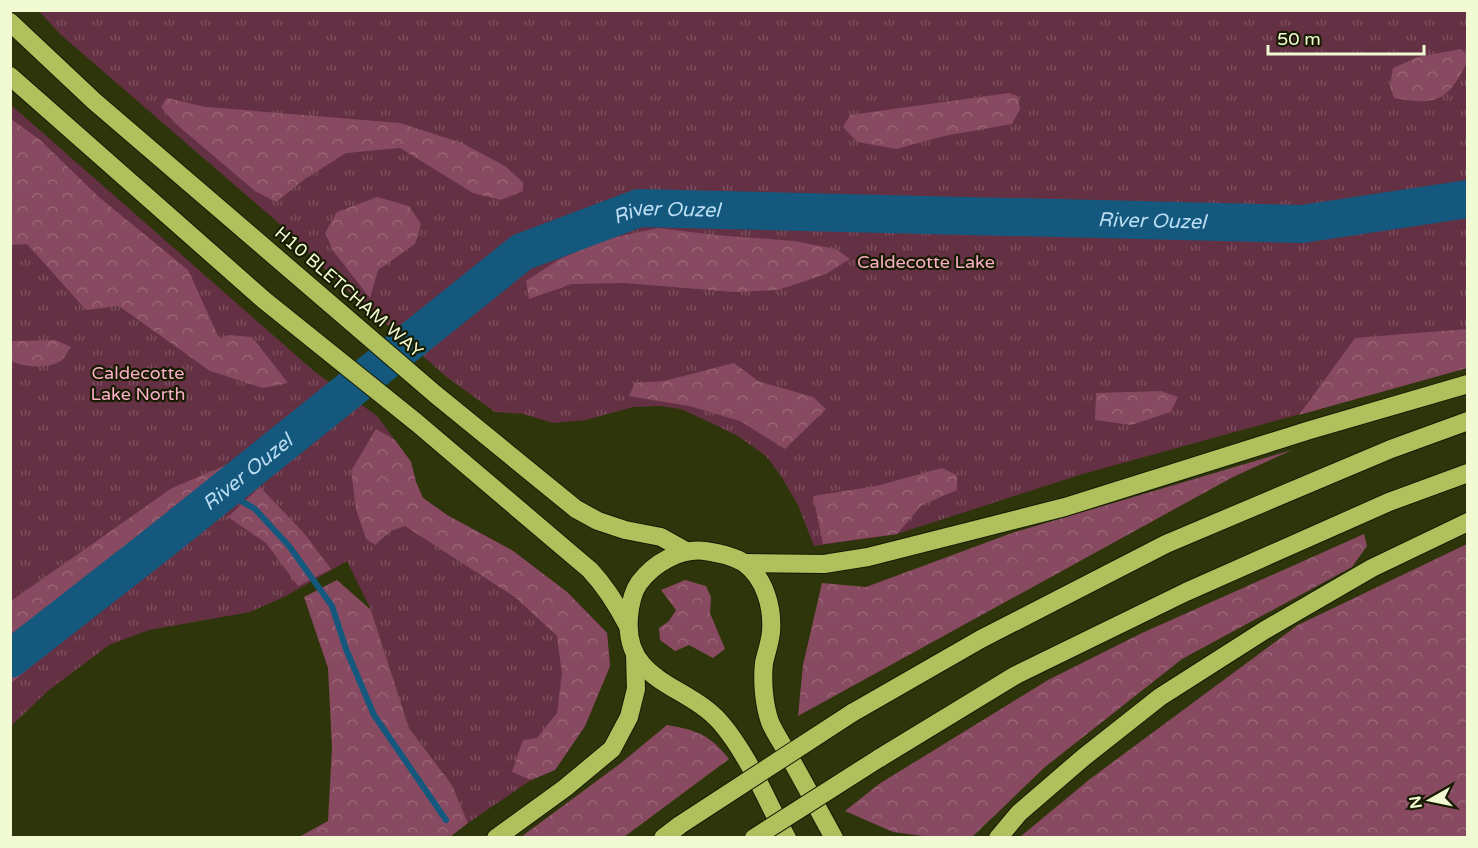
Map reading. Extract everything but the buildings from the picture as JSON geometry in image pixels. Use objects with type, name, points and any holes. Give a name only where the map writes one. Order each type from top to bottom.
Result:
[{"type":"highway","name":"H10 BLETCHAM WAY","points":[[10,22],[94,100],[321,296],[435,394],[576,509],[598,521],[625,530],[661,537],[686,551]]},
{"type":"highway","points":[[10,76],[264,300],[417,423],[590,570],[615,600],[628,626]]},
{"type":"highway","points":[[786,837],[735,741],[719,721],[699,703],[660,682],[647,671],[635,654],[628,626],[630,603],[637,585],[650,570],[686,551],[702,550],[720,553],[745,563],[788,565],[824,564],[868,557],[1065,507],[1467,384]]},
{"type":"highway","points":[[663,837],[852,713],[981,639],[1166,544],[1391,449],[1467,421]]},
{"type":"highway","points":[[754,837],[1016,675],[1176,597],[1389,502],[1467,473]]},
{"type":"highway","points":[[998,837],[1018,813],[1160,697],[1265,630],[1371,567],[1467,522]]},
{"type":"highway","points":[[745,563],[761,582],[768,598],[771,630],[764,664],[764,684],[770,722],[834,837]]},
{"type":"highway","points":[[496,837],[565,788],[612,749],[629,717],[636,688],[635,654]]},
{"type":"green space","name":"Caldecotte Lake","points":[[39,11],[1467,11],[1467,368],[1079,475],[897,534],[814,546],[798,505],[766,456],[738,436],[681,409],[660,406],[633,407],[586,420],[553,423],[523,414],[495,412],[448,378],[335,279],[282,226],[60,34]]},
{"type":"green space","points":[[1461,49],[1467,55],[1466,64],[1446,93],[1439,98],[1424,101],[1394,98],[1390,86],[1393,68],[1418,57]]},
{"type":"green space","points":[[1009,93],[1018,97],[1020,109],[1012,124],[944,136],[896,149],[857,142],[843,127],[850,115]]},
{"type":"green space","points":[[167,98],[206,107],[400,123],[462,143],[505,166],[523,182],[523,191],[501,200],[473,193],[400,148],[346,153],[305,179],[276,202],[255,191],[176,124],[161,107]]},
{"type":"green space","name":"Caldecotte Lake North","points":[[11,105],[315,372],[377,416],[411,462],[423,498],[447,515],[513,551],[567,592],[607,633],[610,666],[585,726],[555,770],[531,780],[468,823],[452,785],[409,728],[371,610],[347,561],[286,596],[250,612],[149,630],[109,645],[49,690],[11,726]]},
{"type":"green space","points":[[11,119],[39,139],[100,198],[188,270],[219,338],[229,335],[252,337],[288,383],[263,388],[210,371],[119,306],[86,310],[27,244],[11,245]]},
{"type":"green space","points":[[377,197],[409,206],[421,224],[415,244],[378,270],[370,298],[334,252],[325,233],[337,212]]},
{"type":"green space","points":[[658,228],[794,241],[836,249],[850,259],[826,274],[778,290],[734,292],[625,283],[572,284],[529,299],[526,281],[558,260],[602,240]]},
{"type":"green space","points":[[1467,329],[1467,368],[1299,415],[1355,338]]},
{"type":"green space","points":[[55,340],[71,347],[59,362],[48,366],[35,366],[11,361],[13,341]]},
{"type":"green space","points":[[734,363],[758,381],[813,397],[826,409],[785,449],[740,421],[689,406],[629,396],[635,383],[664,381]]},
{"type":"green space","points":[[1161,391],[1178,397],[1171,412],[1131,425],[1095,420],[1096,393]]},
{"type":"green space","points":[[376,429],[395,440],[411,462],[423,498],[447,515],[513,551],[567,592],[607,633],[610,666],[585,726],[555,770],[531,780],[512,772],[523,740],[537,738],[557,713],[562,674],[557,636],[516,598],[405,526],[391,531],[375,545],[366,539],[356,509],[351,471]]},
{"type":"green space","points":[[1292,450],[1233,477],[798,716],[803,665],[822,583],[866,587],[1012,533]]},
{"type":"green space","points":[[250,455],[220,512],[11,683],[11,601],[172,488]]},
{"type":"green space","points":[[942,468],[957,475],[957,490],[922,505],[897,534],[823,544],[813,496],[876,486]]},
{"type":"green space","points":[[260,487],[304,533],[331,569],[298,586],[266,543],[228,517]]},
{"type":"green space","points":[[1364,534],[1367,546],[1352,567],[1182,659],[1045,767],[972,837],[930,837],[893,832],[845,811],[879,784],[1048,680],[1142,633]]},
{"type":"green space","points":[[1467,544],[1467,837],[1020,837],[1090,779],[1298,625]]},
{"type":"green space","points":[[337,580],[371,610],[409,728],[452,785],[468,823],[450,837],[299,837],[328,821],[332,748],[328,668],[304,597]]},
{"type":"green space","points":[[685,580],[706,586],[711,597],[710,613],[725,649],[713,658],[689,645],[675,651],[660,640],[659,628],[669,621],[676,610],[661,590]]},
{"type":"green space","points":[[667,725],[702,735],[716,744],[729,759],[624,837],[521,837],[621,763]]},
{"type":"waterway","name":"River Ouzel","points":[[10,659],[522,252],[639,208],[1302,224],[1468,199]]},
{"type":"waterway","points":[[224,491],[255,509],[289,546],[332,606],[346,649],[374,715],[446,820]]}]
